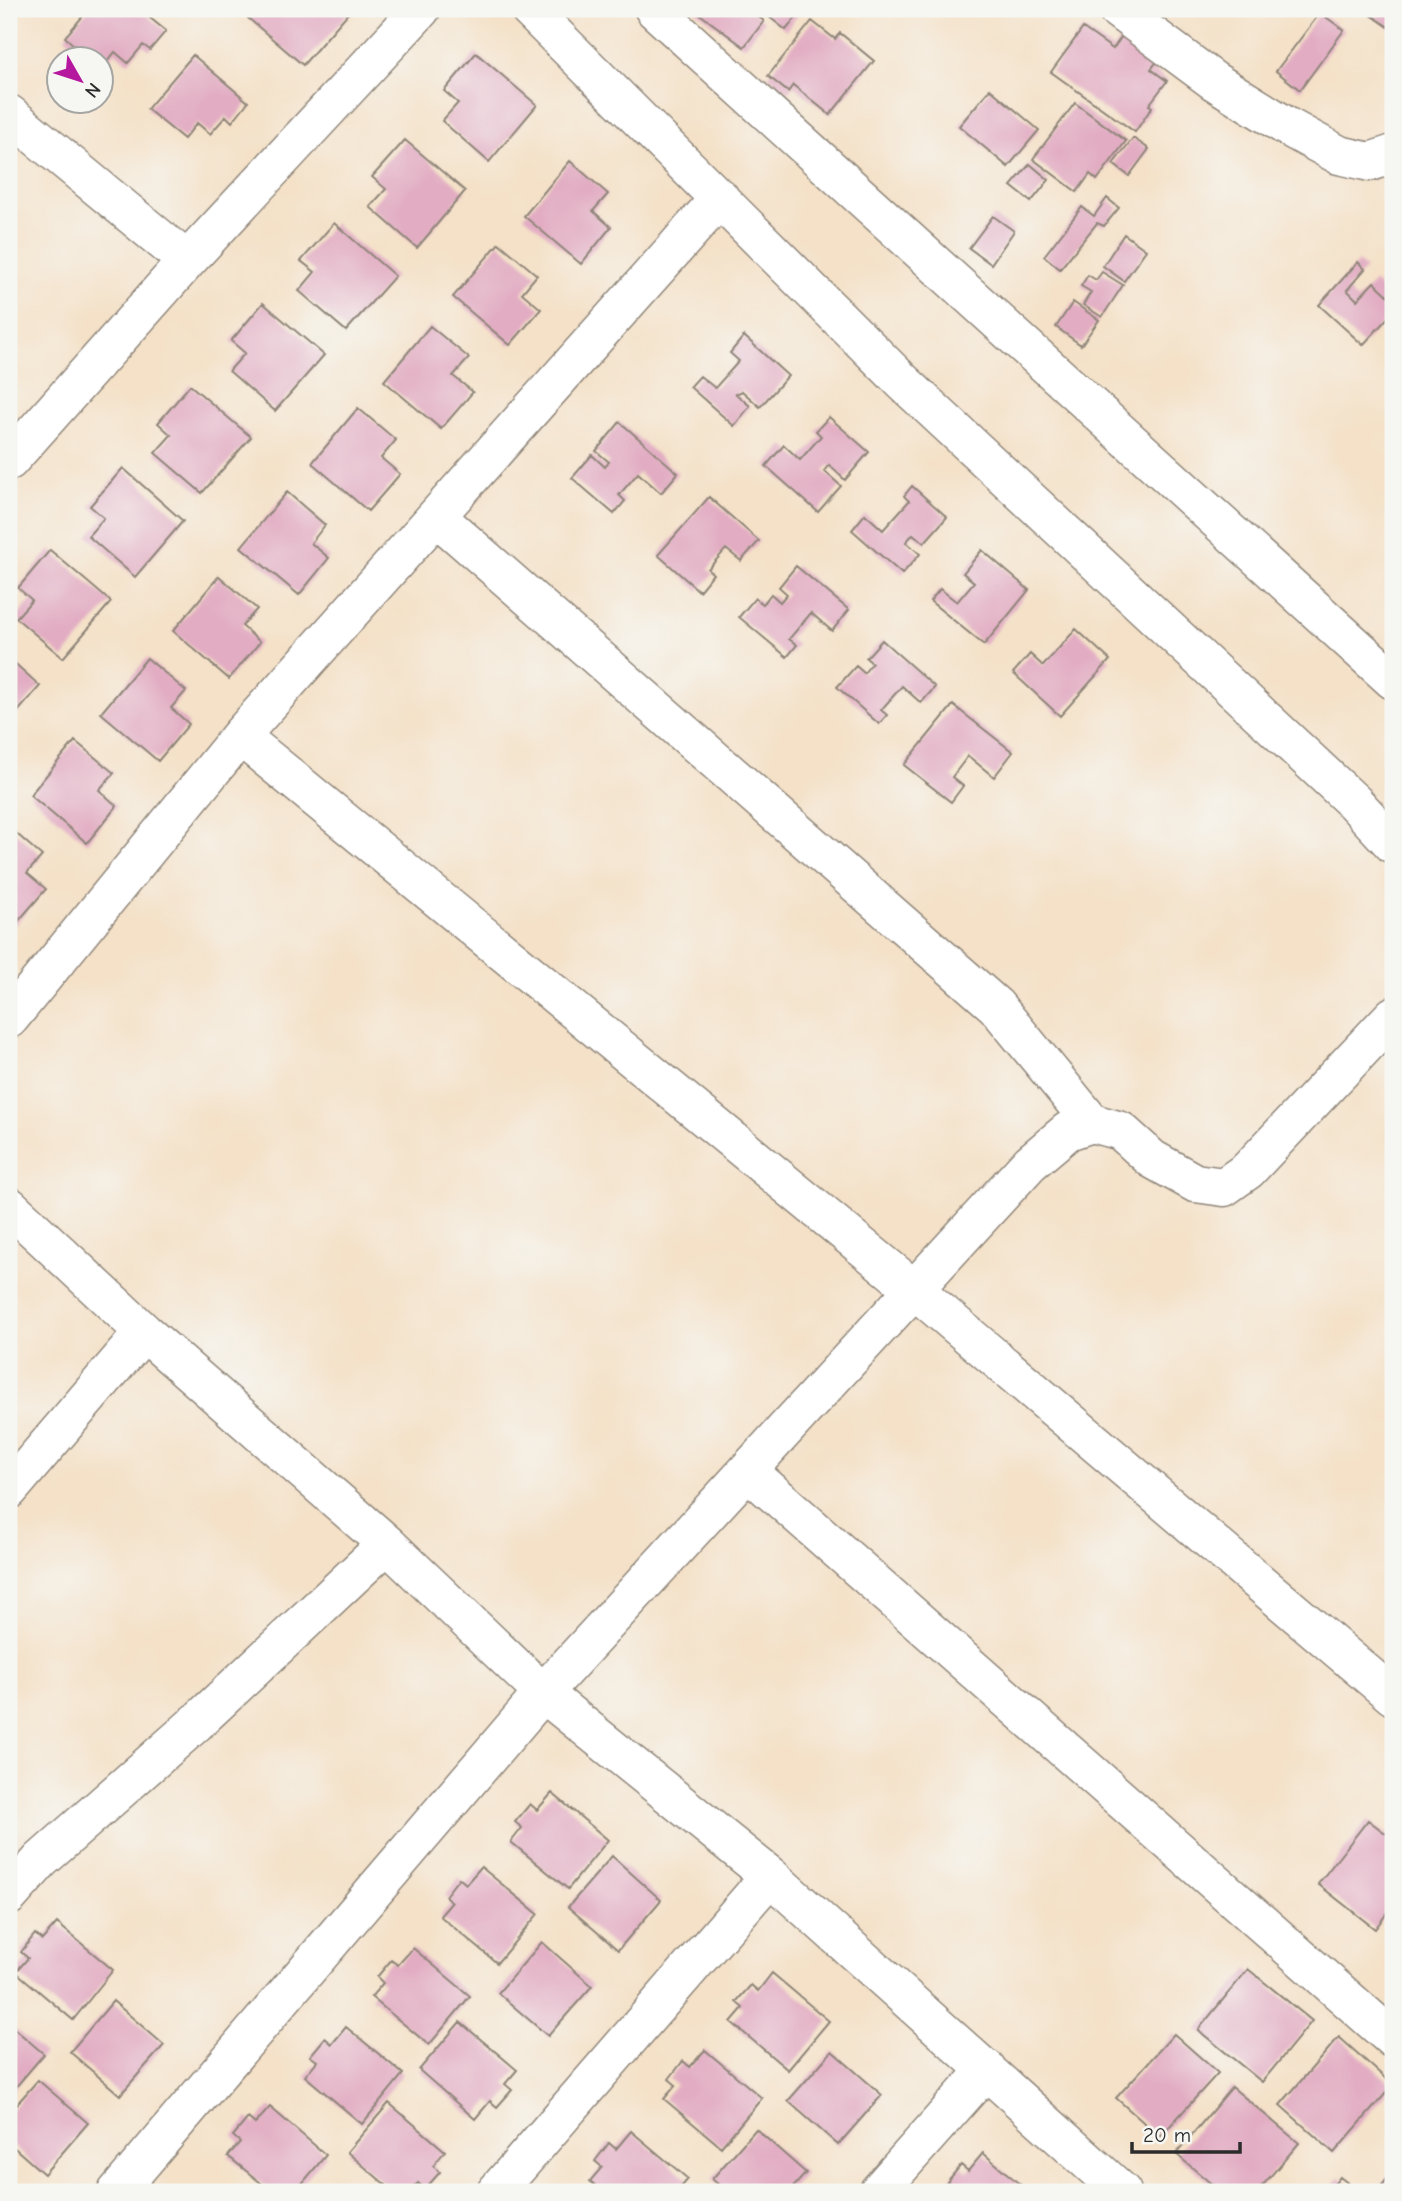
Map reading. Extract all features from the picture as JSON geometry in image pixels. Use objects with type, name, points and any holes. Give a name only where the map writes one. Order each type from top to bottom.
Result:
[{"type":"street","points":[[9,461],[187,261],[421,9]]},
{"type":"street","points":[[529,9],[903,382],[1354,802],[1393,844]]},
{"type":"street","points":[[654,9],[1393,680]]},
{"type":"street","points":[[1117,9],[1214,81],[1339,155],[1370,162],[1393,154]]},
{"type":"street","points":[[9,114],[187,261]]},
{"type":"street","points":[[9,1019],[240,736],[720,198]]},
{"type":"street","points":[[437,517],[996,1006],[1093,1123]]},
{"type":"street","points":[[240,736],[915,1290],[1393,1696]]},
{"type":"street","points":[[117,2192],[543,1693],[1030,1163],[1068,1131],[1093,1123],[1121,1131],[1152,1159],[1195,1183],[1224,1187],[1248,1170],[1393,1016]]},
{"type":"street","points":[[9,1206],[144,1332],[387,1544],[543,1693],[770,1876],[1122,2192]]},
{"type":"street","points":[[9,1490],[144,1332]]},
{"type":"street","points":[[748,1471],[1393,2039]]},
{"type":"street","points":[[9,1896],[41,1860],[196,1723],[387,1544]]},
{"type":"street","points":[[496,2192],[770,1876]]},
{"type":"street","points":[[878,2192],[987,2069]]},
{"type":"building","points":[[89,9],[139,9],[166,31],[150,50],[143,45],[128,63],[116,53],[116,46],[75,46],[65,37]]},
{"type":"building","points":[[257,9],[350,11],[303,65],[248,18]]},
{"type":"building","points":[[693,9],[748,9],[764,21],[744,47]]},
{"type":"building","points":[[759,9],[803,9],[786,30]]},
{"type":"building","points":[[1370,9],[1393,9],[1393,30],[1367,12]]},
{"type":"building","points":[[1320,13],[1344,30],[1300,90],[1276,71]]},
{"type":"building","points":[[812,21],[835,39],[840,33],[874,61],[830,115],[793,85],[788,92],[768,76]]},
{"type":"building","points":[[1083,28],[1113,49],[1124,33],[1160,58],[1151,69],[1167,81],[1149,105],[1152,107],[1135,132],[1051,72]]},
{"type":"building","points":[[476,53],[537,105],[489,162],[442,121],[458,103],[444,91]]},
{"type":"building","points":[[193,55],[248,102],[232,122],[226,116],[210,134],[197,123],[184,139],[147,109]]},
{"type":"building","points":[[990,89],[1039,130],[1008,167],[959,126]]},
{"type":"building","points":[[1075,103],[1126,141],[1097,180],[1090,174],[1077,192],[1033,159]]},
{"type":"building","points":[[1133,138],[1149,149],[1129,176],[1113,164]]},
{"type":"building","points":[[405,140],[465,191],[417,248],[370,207],[386,189],[372,177]]},
{"type":"building","points":[[570,161],[608,194],[593,211],[611,227],[581,264],[524,216]]},
{"type":"building","points":[[1030,164],[1049,180],[1031,202],[1011,186]]},
{"type":"building","points":[[1107,198],[1119,208],[1104,226],[1097,223],[1060,269],[1044,256],[1082,207],[1094,216]]},
{"type":"building","points":[[993,216],[1014,231],[991,264],[969,248]]},
{"type":"building","points":[[334,223],[395,276],[346,331],[299,291],[315,272],[301,261]]},
{"type":"building","points":[[1124,234],[1146,250],[1124,281],[1103,266]]},
{"type":"building","points":[[499,243],[537,275],[522,293],[541,309],[510,345],[453,297]]},
{"type":"building","points":[[1358,262],[1365,269],[1347,290],[1357,300],[1374,282],[1393,300],[1393,312],[1363,345],[1319,305]]},
{"type":"building","points":[[1102,272],[1123,285],[1102,317],[1083,305],[1091,292],[1081,286],[1088,275],[1096,280]]},
{"type":"building","points":[[1073,302],[1099,320],[1081,345],[1056,327]]},
{"type":"building","points":[[263,303],[324,355],[275,411],[229,371],[245,353],[231,341]]},
{"type":"building","points":[[430,326],[469,358],[453,376],[473,392],[441,429],[384,381]]},
{"type":"building","points":[[744,336],[788,376],[760,407],[742,391],[736,394],[750,406],[734,426],[690,387],[700,376],[715,388],[739,361],[730,353]]},
{"type":"building","points":[[190,385],[251,437],[202,493],[155,453],[171,435],[158,423]]},
{"type":"building","points":[[358,408],[396,440],[381,458],[400,474],[368,511],[312,463]]},
{"type":"building","points":[[829,417],[869,452],[845,480],[829,465],[824,471],[841,486],[818,512],[766,466],[784,445],[800,460],[821,436],[816,431]]},
{"type":"building","points":[[620,422],[678,473],[661,493],[638,473],[619,495],[625,501],[614,514],[572,478],[592,455],[605,467],[609,462],[596,451]]},
{"type":"building","points":[[123,468],[183,521],[135,577],[88,536],[104,518],[90,506]]},
{"type":"building","points":[[912,486],[947,517],[924,543],[913,534],[906,542],[920,554],[902,574],[852,530],[865,514],[883,530],[909,501],[904,496]]},
{"type":"building","points":[[287,492],[325,525],[311,543],[329,558],[299,595],[241,547]]},
{"type":"building","points":[[709,497],[759,541],[741,561],[726,549],[708,569],[713,574],[699,591],[658,555]]},
{"type":"building","points":[[50,550],[111,602],[63,658],[16,618],[32,600],[18,588]]},
{"type":"building","points":[[982,550],[1029,590],[984,645],[930,601],[940,589],[957,602],[974,582],[963,573]]},
{"type":"building","points":[[796,566],[849,610],[832,631],[811,613],[789,639],[797,645],[787,657],[739,617],[755,598],[763,604],[771,594],[780,602],[787,594],[779,587]]},
{"type":"building","points":[[219,576],[257,609],[242,626],[260,642],[229,679],[173,631]]},
{"type":"building","points":[[1076,629],[1110,660],[1060,716],[1013,673],[1030,654],[1043,666]]},
{"type":"building","points":[[882,640],[935,687],[921,703],[902,686],[881,710],[887,715],[879,724],[837,687],[856,666],[864,673],[872,663],[866,658]]},
{"type":"building","points":[[9,658],[40,686],[9,722]]},
{"type":"building","points":[[147,658],[186,691],[171,708],[189,724],[158,761],[101,713]]},
{"type":"building","points":[[953,705],[1013,752],[994,777],[968,756],[952,777],[963,786],[951,802],[904,765]]},
{"type":"building","points":[[75,741],[114,773],[99,790],[117,806],[87,843],[30,795]]},
{"type":"building","points":[[9,827],[42,856],[27,873],[46,889],[15,925],[9,920]]},
{"type":"building","points":[[552,1793],[608,1840],[568,1889],[511,1842],[522,1828],[515,1822],[530,1804],[537,1810]]},
{"type":"building","points":[[1368,1820],[1393,1839],[1393,1905],[1375,1929],[1318,1884]]},
{"type":"building","points":[[612,1856],[661,1900],[618,1950],[568,1907]]},
{"type":"building","points":[[481,1867],[538,1914],[497,1963],[440,1916],[452,1902],[445,1896],[459,1878],[466,1884]]},
{"type":"building","points":[[57,1923],[113,1970],[73,2020],[16,1972],[28,1958],[21,1952],[35,1934],[42,1940]]},
{"type":"building","points":[[542,1942],[592,1986],[548,2036],[498,1993]]},
{"type":"building","points":[[413,1948],[470,1996],[429,2045],[371,1997],[383,1983],[377,1977],[391,1960],[398,1965]]},
{"type":"building","points":[[1248,1969],[1312,2021],[1262,2082],[1198,2030]]},
{"type":"building","points":[[772,1973],[829,2021],[788,2070],[731,2022],[743,2008],[736,2002],[751,1985],[758,1991]]},
{"type":"building","points":[[113,2001],[164,2045],[120,2095],[70,2052]]},
{"type":"building","points":[[460,2022],[517,2070],[505,2084],[512,2090],[497,2107],[490,2101],[475,2119],[419,2070]]},
{"type":"building","points":[[9,2024],[44,2054],[9,2095]]},
{"type":"building","points":[[346,2027],[403,2074],[362,2124],[305,2076],[317,2061],[310,2056],[325,2038],[332,2044]]},
{"type":"building","points":[[1174,2034],[1218,2073],[1160,2137],[1116,2098]]},
{"type":"building","points":[[1339,2037],[1393,2085],[1334,2153],[1280,2105]]},
{"type":"building","points":[[705,2050],[762,2098],[721,2147],[664,2099],[676,2085],[669,2079],[683,2061],[690,2067]]},
{"type":"building","points":[[832,2051],[882,2095],[838,2145],[788,2101]]},
{"type":"building","points":[[38,2080],[88,2123],[44,2174],[9,2143],[9,2113]]},
{"type":"building","points":[[1232,2087],[1299,2143],[1257,2192],[1221,2192],[1176,2154]]},
{"type":"building","points":[[389,2103],[445,2151],[433,2166],[440,2172],[425,2189],[418,2183],[410,2192],[394,2192],[347,2152]]},
{"type":"building","points":[[270,2107],[326,2155],[295,2192],[272,2192],[228,2156],[240,2142],[233,2136],[248,2118],[255,2124]]},
{"type":"building","points":[[756,2129],[806,2173],[789,2192],[727,2192],[712,2179]]},
{"type":"building","points":[[631,2131],[688,2179],[677,2192],[604,2192],[590,2181],[602,2167],[595,2161],[609,2143],[616,2149]]},
{"type":"building","points":[[983,2153],[1029,2192],[950,2192],[954,2188],[947,2182],[961,2165],[968,2171]]},
{"type":"building","points":[[1393,2171],[1393,2192],[1377,2192]]},
{"type":"building","points":[[1340,2177],[1359,2192],[1328,2192]]}]
